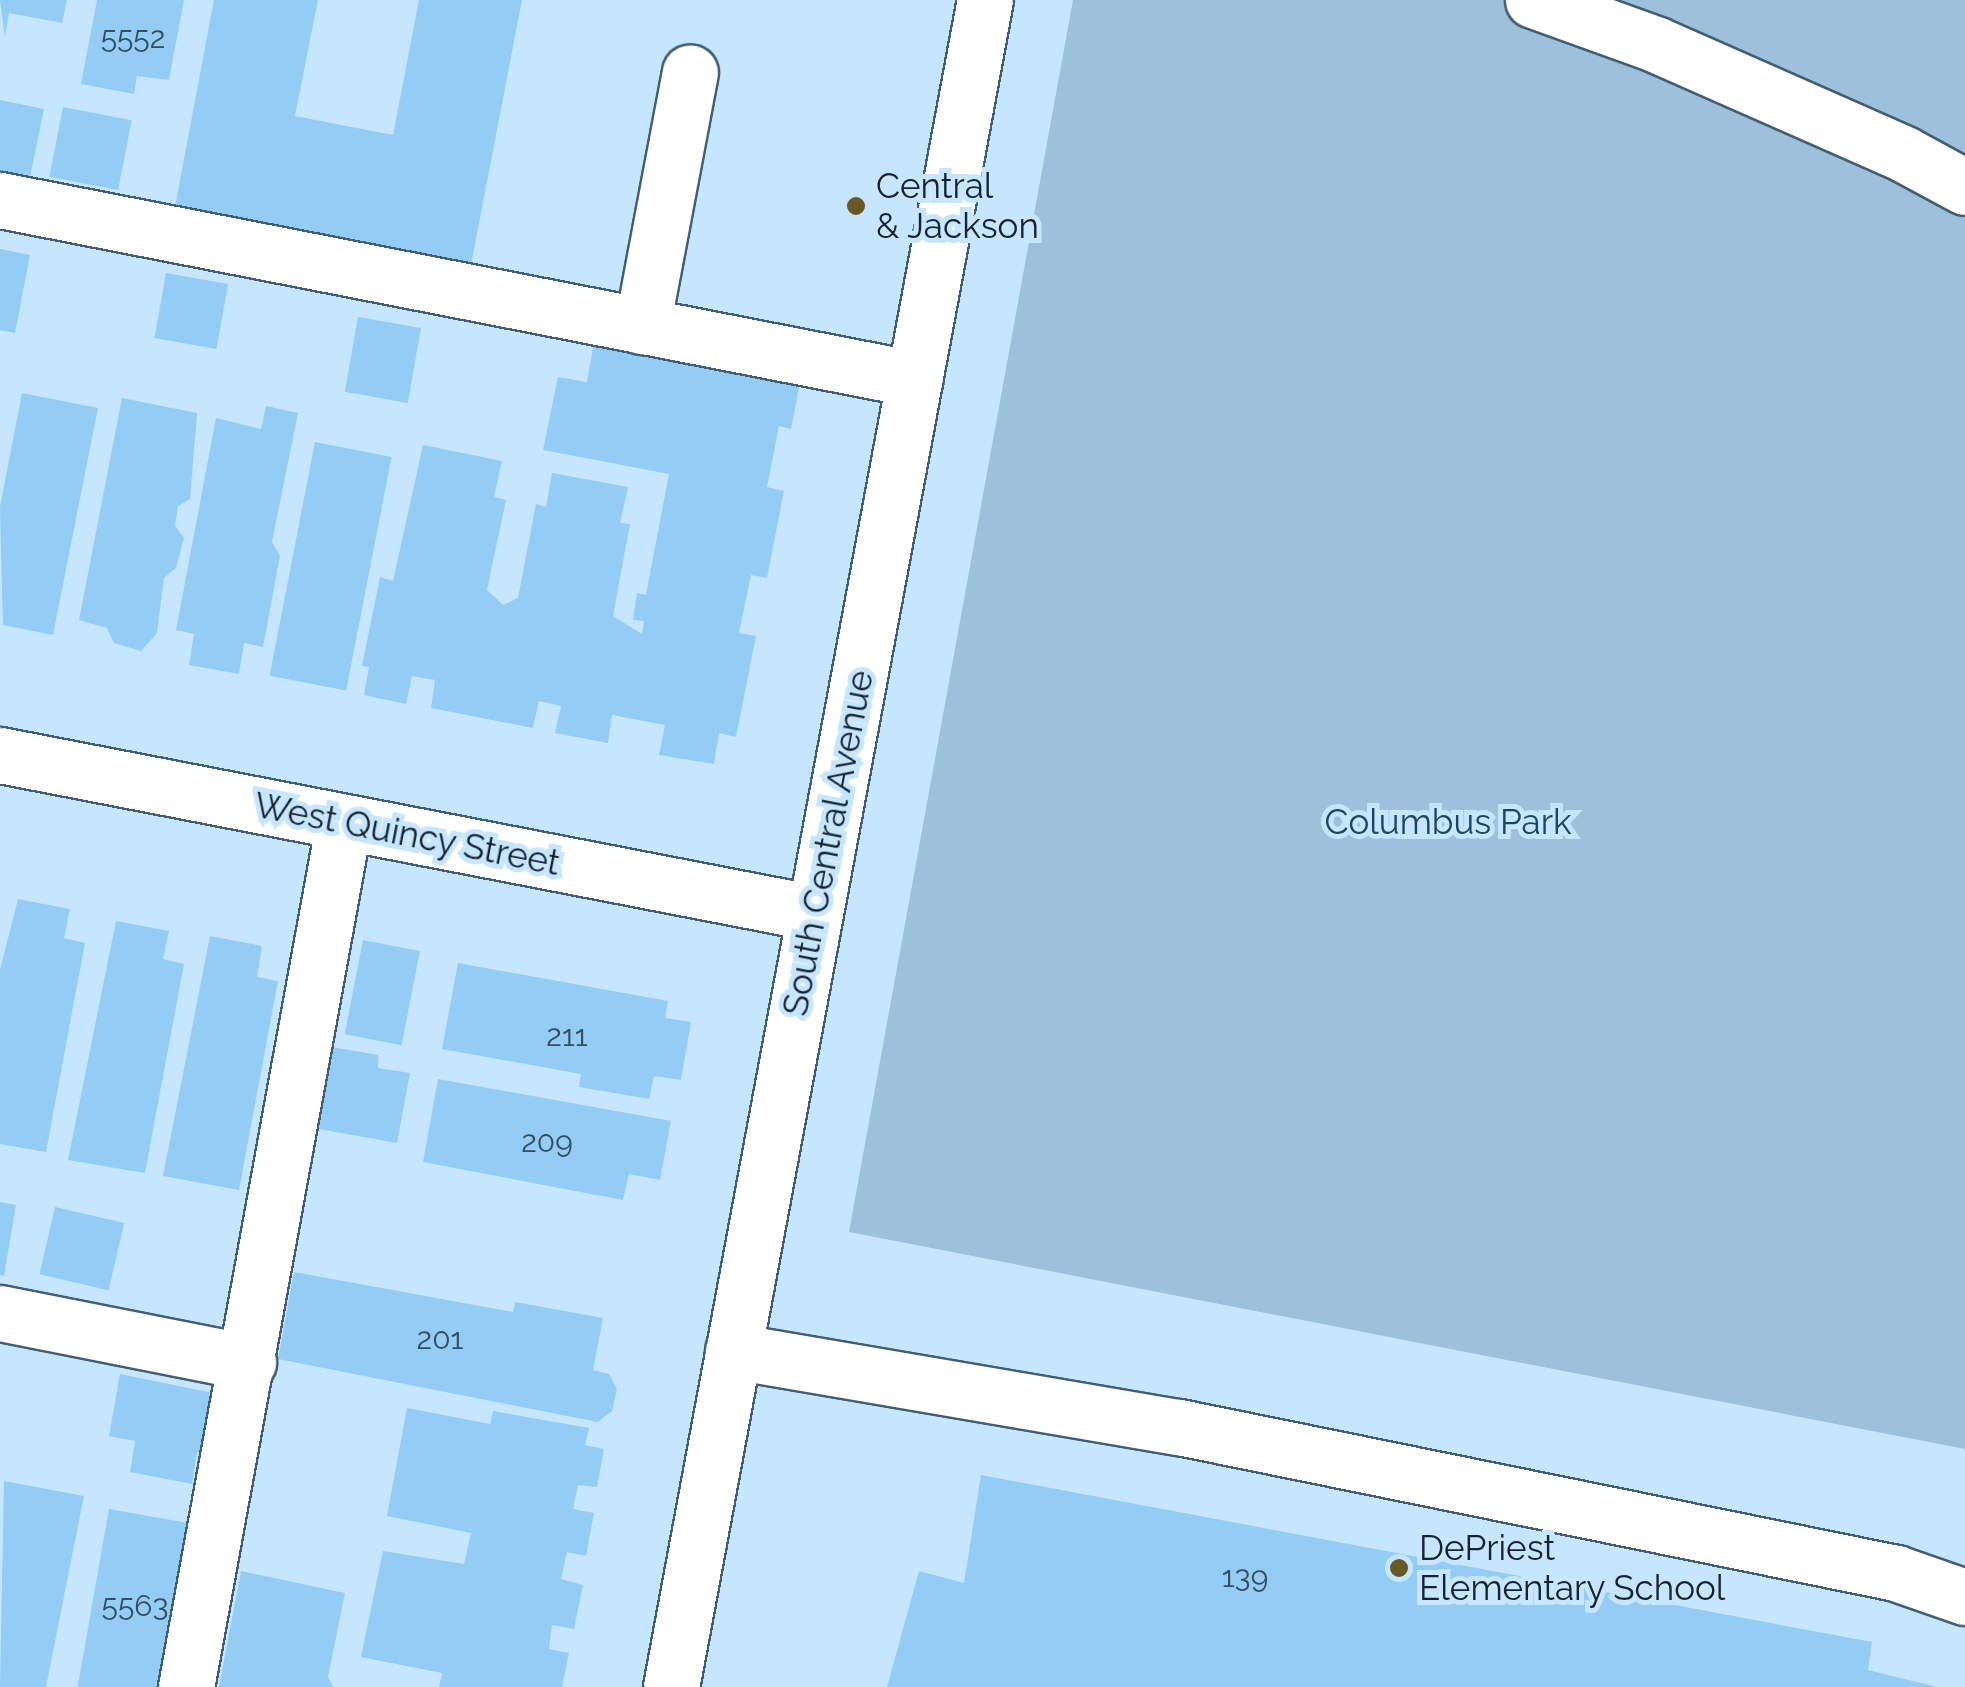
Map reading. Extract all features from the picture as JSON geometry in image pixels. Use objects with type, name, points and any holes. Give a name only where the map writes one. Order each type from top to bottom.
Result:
[{"type":"street","name":"South Central Avenue","points":[[671,1687],[985,0]]},
{"type":"street","points":[[1533,0],[1655,44],[1904,154],[1965,187]]},
{"type":"street","points":[[642,326],[690,73]]},
{"type":"street","points":[[0,200],[915,379]]},
{"type":"street","name":"West Quincy Street","points":[[0,755],[815,913]]},
{"type":"street","points":[[186,1687],[344,822]]},
{"type":"street","points":[[0,1313],[248,1362]]},
{"type":"street","points":[[733,1351],[1179,1427],[1896,1574],[1965,1597]]},
{"type":"green space","name":"Columbus Park","points":[[1073,0],[1965,0],[1965,1449],[849,1232]]},
{"type":"building","points":[[0,0],[67,0],[62,23],[9,13],[5,37]]},
{"type":"building","points":[[97,0],[184,0],[169,80],[137,76],[134,94],[81,84]]},
{"type":"building","points":[[214,0],[318,0],[295,116],[393,135],[419,0],[522,0],[471,265],[175,207]]},
{"type":"building","points":[[0,100],[44,109],[29,182],[0,176]]},
{"type":"building","points":[[63,107],[132,120],[118,190],[49,177]]},
{"type":"building","points":[[0,249],[30,255],[15,333],[0,330]]},
{"type":"building","points":[[166,273],[228,284],[217,349],[155,338]]},
{"type":"building","points":[[358,317],[421,328],[408,403],[345,392]]},
{"type":"building","points":[[594,343],[800,383],[791,429],[779,426],[767,487],[784,491],[767,578],[751,575],[739,633],[756,636],[736,737],[719,733],[714,764],[659,755],[665,725],[612,715],[608,743],[555,733],[561,706],[539,701],[533,728],[431,708],[435,680],[412,676],[406,704],[364,695],[369,667],[362,666],[380,577],[393,581],[423,445],[502,461],[494,497],[506,500],[487,590],[503,605],[518,598],[536,504],[546,507],[552,473],[628,487],[620,523],[630,524],[613,616],[642,634],[644,621],[633,620],[637,593],[646,595],[669,474],[543,450],[558,377],[587,382]]},
{"type":"building","points":[[22,393],[98,408],[53,635],[3,625],[0,507]]},
{"type":"building","points":[[122,398],[197,413],[190,499],[178,506],[175,526],[184,538],[176,568],[164,578],[157,633],[141,651],[114,643],[107,628],[79,620]]},
{"type":"building","points":[[266,406],[298,413],[272,542],[280,556],[263,647],[244,643],[239,674],[189,665],[194,634],[176,630],[216,418],[261,429]]},
{"type":"building","points":[[315,442],[392,457],[346,691],[270,676]]},
{"type":"building","points":[[18,899],[70,909],[64,938],[85,943],[46,1152],[0,1144],[0,970]]},
{"type":"building","points":[[116,921],[169,931],[163,959],[184,964],[145,1173],[68,1160]]},
{"type":"building","points":[[210,936],[262,946],[257,977],[278,981],[239,1190],[163,1176]]},
{"type":"building","points":[[363,940],[420,951],[402,1045],[345,1034]]},
{"type":"building","points":[[458,963],[668,1001],[665,1018],[691,1022],[681,1080],[654,1076],[649,1099],[579,1087],[581,1074],[442,1049]]},
{"type":"building","points":[[332,1047],[378,1055],[378,1068],[410,1073],[397,1143],[319,1129]]},
{"type":"building","points":[[438,1079],[671,1121],[660,1180],[629,1174],[623,1200],[423,1162]]},
{"type":"building","points":[[0,1202],[16,1205],[4,1276],[0,1275]]},
{"type":"building","points":[[55,1207],[124,1223],[109,1290],[39,1274]]},
{"type":"building","points":[[294,1272],[513,1312],[515,1302],[603,1318],[593,1370],[609,1374],[617,1389],[612,1411],[598,1422],[278,1359]]},
{"type":"building","points":[[120,1374],[218,1394],[207,1453],[197,1452],[192,1484],[130,1472],[135,1441],[109,1436]]},
{"type":"building","points":[[407,1408],[490,1424],[493,1411],[589,1428],[585,1445],[604,1449],[597,1487],[578,1485],[573,1509],[594,1513],[586,1556],[567,1552],[561,1579],[583,1585],[574,1629],[552,1625],[549,1649],[569,1653],[562,1687],[439,1687],[442,1673],[361,1657],[383,1551],[464,1564],[471,1533],[387,1516]]},
{"type":"building","points":[[981,1475],[1872,1642],[1868,1670],[1937,1687],[887,1687],[919,1571],[964,1583]]},
{"type":"building","points":[[4,1481],[84,1496],[46,1687],[0,1687]]},
{"type":"building","points":[[109,1509],[194,1524],[165,1687],[78,1687]]},
{"type":"building","points":[[241,1571],[345,1593],[328,1677],[333,1687],[219,1687]]},
{"type":"place","name":"Central & Jackson","points":[[856,206]]},
{"type":"place","name":"DePriest Elementary School","points":[[1399,1568]]}]
